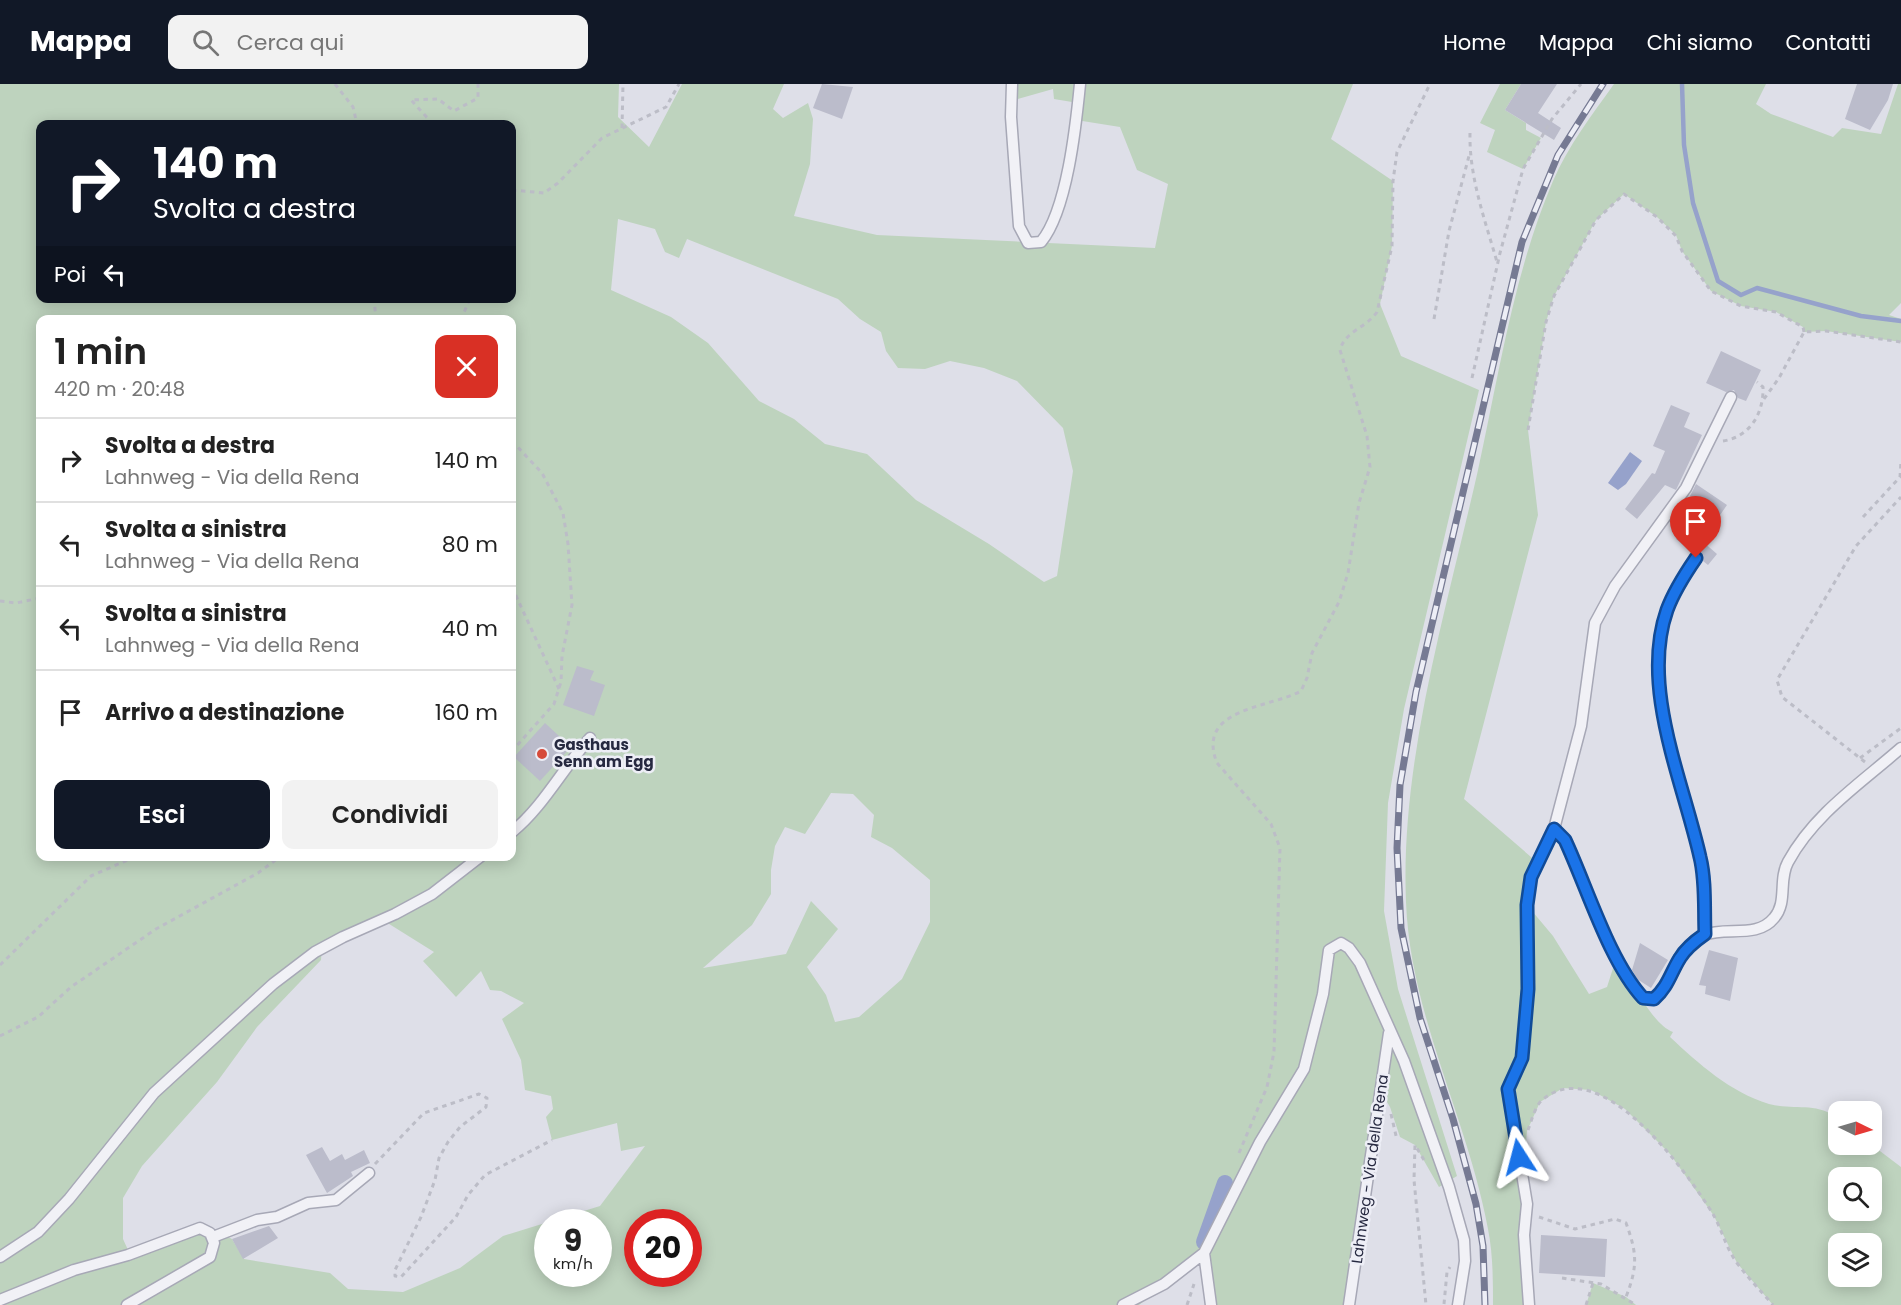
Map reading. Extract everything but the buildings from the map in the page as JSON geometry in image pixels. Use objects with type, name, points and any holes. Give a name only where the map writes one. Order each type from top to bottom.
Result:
[{"type":"lane","points":[[1012,84],[1011,117],[1019,226],[1021,234],[1028,243],[1041,242],[1048,233],[1066,179],[1080,84]]},
{"type":"lane","points":[[1529,1305],[1524,1235],[1527,1204],[1508,1089],[1522,1058],[1528,989],[1527,905],[1531,877],[1554,829],[1581,726],[1595,623],[1615,586],[1686,488],[1731,397]]},
{"type":"lane","points":[[1696,558],[1679,583],[1667,612],[1660,648],[1660,686],[1671,755],[1701,860],[1705,934]]},
{"type":"lane","points":[[516,827],[543,797],[571,758],[590,738]]},
{"type":"lane","points":[[1554,829],[1565,840],[1612,947],[1635,989],[1643,998],[1654,999],[1660,994],[1690,945],[1705,934],[1763,927],[1775,917],[1781,906],[1784,873],[1800,842],[1829,810],[1901,748]]},
{"type":"lane","points":[[0,1257],[38,1232],[69,1199],[154,1093],[273,984],[315,952],[343,936],[395,914],[432,894],[475,861]]},
{"type":"lane","name":"Lahnweg - Via della Rena","points":[[1204,1253],[1260,1142],[1304,1069],[1323,994],[1328,955],[1336,944],[1349,948],[1360,963],[1389,1033],[1404,1060],[1449,1187],[1464,1240],[1465,1261],[1458,1305]]},
{"type":"lane","name":"Lahnweg - Via della Rena","points":[[1349,1305],[1389,1033]]},
{"type":"lane","points":[[213,1236],[257,1220],[277,1217],[308,1203],[336,1200],[369,1173]]},
{"type":"lane","points":[[0,1300],[74,1270],[128,1255],[200,1228],[206,1229],[213,1236],[214,1243],[210,1257],[127,1305]]},
{"type":"lane","points":[[1123,1305],[1164,1284],[1204,1253]]},
{"type":"lane","points":[[1204,1253],[1211,1305]]},
{"type":"path","points":[[335,84],[353,106],[356,120]]},
{"type":"path","points":[[429,120],[411,100],[438,99],[454,111],[478,98],[478,84]]},
{"type":"path","points":[[622,128],[624,84]]},
{"type":"path","points":[[516,190],[544,193],[558,183],[603,138],[644,120],[666,107],[679,84]]},
{"type":"path","points":[[1236,1160],[1242,1139],[1267,1087],[1274,1052],[1281,862],[1277,835],[1271,824],[1217,763],[1213,744],[1220,725],[1230,717],[1247,708],[1301,691],[1307,678],[1312,653],[1339,602],[1348,573],[1359,503],[1370,467],[1367,436],[1340,350],[1346,337],[1372,319],[1377,312],[1392,246],[1393,181],[1397,152],[1430,84]]},
{"type":"path","points":[[1472,378],[1523,169],[1552,119],[1581,84]]},
{"type":"path","points":[[1470,133],[1470,156],[1476,193],[1483,207],[1498,264]]},
{"type":"path","points":[[1434,319],[1449,231],[1470,156]]},
{"type":"path","points":[[1528,430],[1546,322],[1554,296],[1596,220],[1624,194],[1657,217],[1676,236],[1682,250],[1711,291],[1741,306],[1776,312],[1803,327],[1804,332],[1779,378],[1764,399],[1753,424],[1740,437],[1725,441],[1710,440]]},
{"type":"path","points":[[1804,332],[1826,331],[1901,342]]},
{"type":"path","points":[[1757,382],[1763,387],[1764,399]]},
{"type":"path","points":[[516,445],[542,472],[563,513],[568,544],[572,605],[559,689],[554,704],[516,747]]},
{"type":"path","points":[[1863,517],[1900,477],[1901,461]]},
{"type":"path","points":[[1875,770],[1782,697],[1777,680],[1856,546],[1901,497]]},
{"type":"path","points":[[516,596],[559,689]]},
{"type":"path","points":[[0,601],[16,603],[36,599]]},
{"type":"path","points":[[1860,758],[1901,728]]},
{"type":"path","points":[[0,965],[92,876],[125,861]]},
{"type":"path","points":[[0,1036],[38,1017],[71,987],[156,929],[258,873],[274,861]]},
{"type":"path","points":[[1527,1140],[1527,1131],[1540,1102],[1563,1088],[1591,1090],[1625,1109],[1670,1154],[1714,1216],[1737,1263],[1773,1305]]},
{"type":"path","points":[[369,1173],[424,1113],[479,1094],[487,1098],[486,1107],[460,1127],[439,1158],[432,1190],[394,1270],[395,1276],[401,1277],[456,1217],[468,1195],[485,1175],[552,1140]]},
{"type":"path","points":[[1425,1162],[1415,1145],[1414,1180],[1426,1305]]},
{"type":"path","points":[[1526,1213],[1575,1229],[1615,1219],[1626,1223],[1635,1247],[1636,1272],[1626,1297]]},
{"type":"path","points":[[1444,1305],[1447,1272],[1453,1260]]},
{"type":"path","points":[[1563,1278],[1593,1283],[1626,1297],[1636,1305]]},
{"type":"path","points":[[1586,1305],[1593,1283]]},
{"type":"green space","points":[[0,84],[619,84],[618,117],[649,147],[682,84],[784,84],[773,109],[783,118],[808,103],[813,119],[810,164],[794,216],[877,235],[1155,248],[1168,184],[1137,170],[1120,127],[1076,120],[1078,103],[1054,99],[1053,89],[1011,101],[1013,84],[1353,84],[1331,139],[1393,181],[1392,246],[1380,304],[1401,356],[1479,390],[1404,709],[1388,803],[1384,911],[1398,989],[1457,1176],[1439,1187],[1415,1145],[1400,1137],[1390,1107],[1381,1092],[1349,1305],[1211,1305],[1204,1254],[1139,1305],[0,1305]],"holes":[[[618,219],[655,229],[665,252],[679,258],[687,239],[838,299],[860,319],[881,332],[886,351],[898,368],[925,369],[950,361],[984,368],[1017,381],[1063,428],[1073,471],[1057,576],[1044,582],[989,544],[916,500],[867,454],[825,444],[794,419],[759,401],[708,343],[671,317],[611,290]],[[831,793],[853,794],[874,815],[871,837],[892,848],[930,880],[930,922],[902,979],[859,1017],[835,1022],[826,995],[807,967],[838,929],[811,901],[786,954],[703,968],[752,925],[771,894],[771,870],[775,846],[785,827],[805,834]],[[378,917],[434,952],[423,961],[456,997],[481,971],[490,990],[501,991],[524,1003],[502,1019],[521,1060],[525,1090],[551,1096],[553,1109],[546,1117],[552,1140],[617,1123],[621,1151],[645,1146],[600,1206],[590,1209],[612,1209],[612,1287],[534,1287],[534,1226],[503,1236],[460,1268],[403,1292],[348,1289],[330,1273],[244,1259],[232,1239],[203,1224],[128,1250],[123,1239],[123,1198],[142,1166],[217,1082],[257,1027],[321,960],[322,945]]]},
{"type":"green space","points":[[1500,84],[1521,84],[1505,110],[1526,123],[1526,130],[1541,138],[1523,169],[1487,152],[1495,130],[1480,123]]},
{"type":"green space","points":[[1614,84],[1766,84],[1756,104],[1771,114],[1833,137],[1842,128],[1881,134],[1898,84],[1901,84],[1901,303],[1889,315],[1901,319],[1901,342],[1826,331],[1804,332],[1803,327],[1776,312],[1741,306],[1711,291],[1682,251],[1676,235],[1657,217],[1624,194],[1596,220],[1554,296],[1546,322],[1528,430],[1538,515],[1464,799],[1538,863],[1527,905],[1553,936],[1589,994],[1607,987],[1617,956],[1649,1010],[1657,1020],[1673,1032],[1670,1037],[1728,1085],[1769,1104],[1813,1108],[1828,1112],[1828,1155],[1882,1155],[1882,1153],[1901,1167],[1901,1305],[1773,1305],[1737,1263],[1714,1216],[1670,1154],[1625,1109],[1591,1090],[1563,1088],[1540,1102],[1527,1131],[1523,1179],[1529,1305],[1493,1305],[1491,1248],[1479,1188],[1428,1026],[1410,944],[1406,902],[1406,848],[1410,794],[1428,684],[1518,287],[1539,216],[1553,181],[1589,119]]},
{"type":"green space","points":[[1593,1283],[1626,1297],[1636,1305],[1586,1305]]},
{"type":"water","points":[[1630,452],[1642,461],[1626,484],[1618,490],[1608,483]]},
{"type":"waterway","points":[[1682,84],[1684,145],[1693,203],[1718,281],[1741,295],[1757,288],[1861,316],[1901,321]]},
{"type":"waterway","points":[[1204,1242],[1225,1183]]},
{"type":"railway","points":[[1485,1305],[1483,1246],[1476,1204],[1453,1119],[1420,1018],[1401,928],[1397,848],[1400,785],[1416,692],[1522,242],[1558,155],[1603,84]]},
{"type":"place","name":"Gasthaus Senn am Egg","points":[[542,754]]},
{"type":"route","points":[[1519,1157],[1508,1089],[1522,1058],[1528,989],[1527,905],[1531,877],[1554,829],[1565,840],[1612,947],[1635,989],[1643,998],[1654,999],[1660,994],[1680,958],[1690,945],[1705,934],[1701,860],[1671,755],[1660,686],[1660,648],[1667,612],[1679,583],[1696,558]]}]
